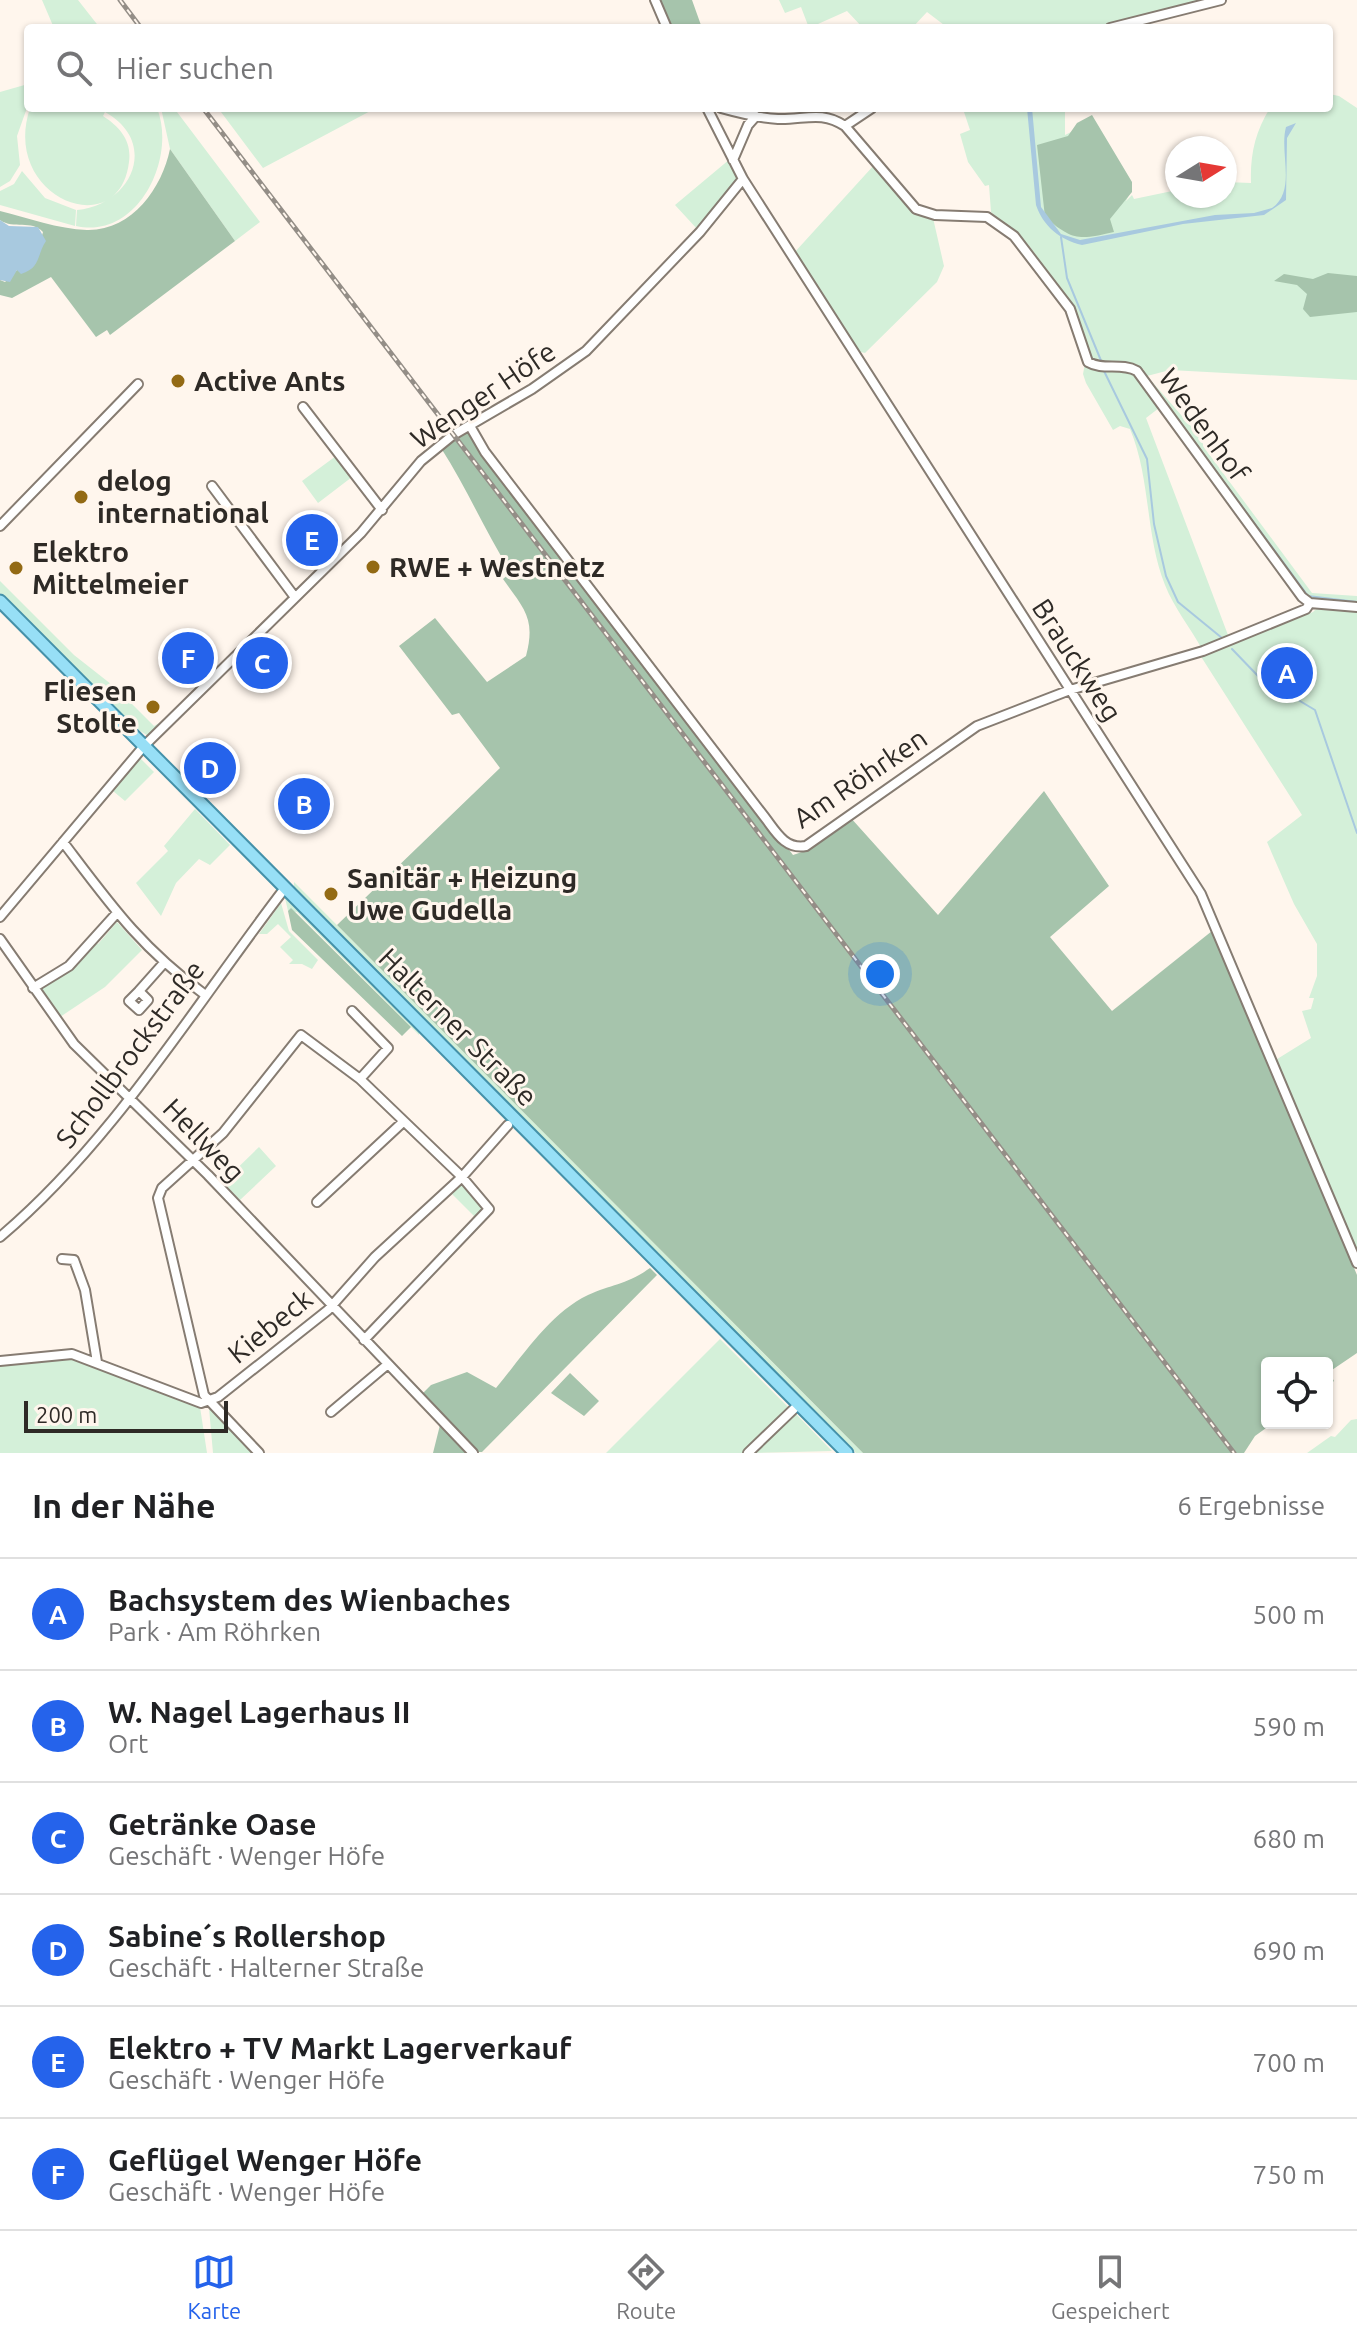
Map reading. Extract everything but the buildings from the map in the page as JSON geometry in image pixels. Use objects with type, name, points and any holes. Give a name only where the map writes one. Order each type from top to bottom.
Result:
[{"type":"main road","name":"Halterner Straße","points":[[0,601],[847,1453]]},
{"type":"street","points":[[655,0],[665,24]]},
{"type":"street","points":[[1126,24],[1221,0]]},
{"type":"street","name":"Brauckweg","points":[[709,112],[743,179],[1201,894],[1357,1263]]},
{"type":"street","points":[[738,112],[782,119],[815,114],[845,126],[866,112]]},
{"type":"street","points":[[733,160],[748,125],[756,116]]},
{"type":"street","name":"Wedenhof","points":[[845,126],[916,209],[935,215],[987,217],[1014,236],[1070,309],[1088,362],[1093,365],[1125,366],[1137,371],[1310,603]]},
{"type":"street","name":"Wenger Höfe","points":[[0,917],[144,746],[382,510],[421,461],[586,351],[700,232],[743,179]]},
{"type":"street","points":[[0,526],[138,384]]},
{"type":"street","points":[[303,407],[382,510]]},
{"type":"street","name":"Am Röhrken","points":[[470,426],[485,452],[578,575],[763,815],[792,846],[806,846],[967,731],[1070,690],[1203,651],[1306,609],[1310,603]]},
{"type":"street","points":[[212,486],[294,596]]},
{"type":"street","points":[[1310,603],[1357,607]]},
{"type":"street","points":[[63,842],[116,914],[163,964],[204,994]]},
{"type":"street","name":"Schollbrockstraße","points":[[0,1237],[51,1193],[129,1098],[285,888]]},
{"type":"street","points":[[33,988],[69,966],[116,914]]},
{"type":"street","name":"Hellweg","points":[[0,939],[74,1044],[193,1160],[473,1453]]},
{"type":"street","points":[[139,991],[163,964]]},
{"type":"street","points":[[352,1011],[388,1048],[360,1079]]},
{"type":"street","points":[[259,1453],[208,1400],[157,1207],[162,1188],[240,1114],[301,1035],[360,1079],[462,1177],[489,1209],[364,1340]]},
{"type":"street","points":[[317,1202],[403,1122]]},
{"type":"street","name":"Kiebeck","points":[[208,1400],[218,1397],[332,1305],[382,1250],[462,1177],[508,1125]]},
{"type":"street","points":[[62,1259],[74,1260],[85,1290],[97,1362]]},
{"type":"street","points":[[0,1361],[72,1354],[201,1403],[208,1400]]},
{"type":"street","points":[[331,1412],[388,1364]]},
{"type":"street","points":[[748,1453],[799,1404]]},
{"type":"green space","points":[[42,0],[78,0],[97,24],[52,24]]},
{"type":"green space","points":[[660,0],[692,0],[701,24],[669,24]]},
{"type":"green space","points":[[779,0],[1209,0],[1114,24],[943,24],[927,12],[916,24],[859,24],[847,11],[818,24],[807,24],[801,7],[785,13]]},
{"type":"green space","points":[[24,85],[26,112],[17,136],[20,165],[10,181],[0,187],[0,92]]},
{"type":"green space","points":[[1333,95],[1357,108],[1357,380],[1170,370],[1147,376],[1203,440],[1203,446],[1312,593],[1357,596],[1357,605],[1316,602],[1304,596],[1143,375],[1144,369],[1136,373],[1159,408],[1146,418],[1231,643],[1313,612],[1318,607],[1357,609],[1357,1255],[1274,1061],[1311,1038],[1302,1011],[1311,1009],[1314,998],[1309,998],[1317,976],[1317,944],[1294,904],[1267,842],[1302,815],[1200,655],[1202,649],[1169,593],[1154,547],[1137,448],[1130,429],[1120,426],[1113,430],[1086,383],[1083,374],[1087,353],[1074,308],[1030,247],[991,212],[989,185],[985,186],[968,162],[960,134],[970,130],[964,112],[1065,112],[1065,135],[1089,123],[1132,189],[1126,201],[1132,195],[1134,199],[1165,193],[1165,208],[1237,208],[1237,182],[1251,183],[1254,144],[1268,112],[1333,112]]},
{"type":"green space","points":[[29,112],[105,112],[158,112],[162,128],[162,150],[157,171],[147,191],[134,208],[118,220],[98,227],[76,226],[77,210],[103,202],[85,205],[64,200],[46,187],[31,166],[25,140]],"holes":[[[105,112],[122,125],[131,139],[135,155],[132,170],[125,184],[107,199],[121,187],[129,162],[129,148],[124,135],[103,116]]]},
{"type":"green space","points":[[162,112],[177,112],[260,222],[235,241],[170,149]]},
{"type":"green space","points":[[221,112],[368,112],[263,168]]},
{"type":"green space","points":[[1092,115],[1132,182],[1132,192],[1110,219],[1114,232],[1084,237],[1063,231],[1045,217],[1037,145],[1068,136],[1077,123]]},
{"type":"green space","points":[[170,149],[235,241],[110,335],[107,330],[96,337],[51,277],[12,298],[0,295],[0,280],[5,282],[17,270],[34,263],[43,232],[33,226],[5,223],[0,220],[0,211],[76,229],[103,228],[118,223],[131,215],[152,192]]},
{"type":"green space","points":[[730,159],[739,179],[698,230],[675,205]]},
{"type":"green space","points":[[875,164],[910,209],[933,218],[944,266],[937,282],[865,353],[857,351],[794,253]]},
{"type":"green space","points":[[22,171],[45,198],[76,210],[75,226],[0,205],[0,191],[14,184]]},
{"type":"green space","points":[[1328,273],[1357,276],[1357,312],[1310,317],[1303,309],[1307,294],[1297,285],[1274,281],[1284,274],[1313,279]]},
{"type":"green space","points":[[468,430],[793,855],[802,852],[850,817],[938,915],[1044,791],[1109,886],[1050,937],[1112,1011],[1212,931],[1357,1275],[1357,1353],[1333,1369],[1333,1357],[1261,1357],[1261,1429],[1265,1429],[1255,1436],[1244,1453],[863,1453],[337,925],[500,768],[459,713],[452,715],[399,646],[435,618],[487,682],[526,656],[529,643],[526,614],[503,579],[511,572],[441,448]]},
{"type":"green space","points":[[336,456],[352,477],[318,503],[302,481]]},
{"type":"green space","points":[[0,581],[74,655],[116,688],[154,726],[159,723],[150,737],[132,726],[0,593]]},
{"type":"green space","points":[[140,758],[154,772],[125,801],[113,791]]},
{"type":"green space","points":[[195,809],[230,845],[210,865],[199,859],[176,883],[161,916],[136,883],[168,851],[164,846]]},
{"type":"green space","points":[[294,882],[863,1453],[856,1453],[294,888]]},
{"type":"green space","points":[[285,898],[419,1035],[297,912],[288,911]]},
{"type":"green space","points":[[281,903],[289,931],[318,960],[312,969],[302,964],[289,964],[293,960],[280,947],[291,937],[278,924],[267,934],[259,934]]},
{"type":"green space","points":[[291,908],[411,1027],[402,1036],[292,930],[288,911]]},
{"type":"green space","points":[[117,922],[142,950],[105,987],[60,1017],[40,990],[70,971],[69,968],[96,942],[98,944]]},
{"type":"green space","points":[[259,1147],[276,1166],[240,1200],[223,1182]]},
{"type":"green space","points":[[460,1184],[484,1203],[484,1211],[476,1218],[452,1194]]},
{"type":"green space","points":[[650,1268],[657,1275],[482,1452],[478,1452],[422,1394],[431,1385],[467,1372],[496,1388],[561,1313],[588,1295]]},
{"type":"green space","points":[[720,1339],[788,1407],[788,1411],[744,1453],[606,1453]]},
{"type":"green space","points":[[74,1359],[200,1407],[207,1453],[0,1453],[0,1366]]},
{"type":"green space","points":[[570,1373],[599,1401],[584,1416],[551,1393]]},
{"type":"green space","points":[[212,1406],[255,1453],[213,1453],[209,1408]]},
{"type":"green space","points":[[795,1413],[832,1451],[753,1453]]},
{"type":"green space","points":[[1357,1419],[1357,1453],[1307,1453],[1331,1436],[1335,1437],[1351,1420]]},
{"type":"green space","points":[[440,1425],[467,1453],[433,1453]]},
{"type":"water","points":[[1027,112],[1032,112],[1041,207],[1061,234],[1080,240],[1215,215],[1254,213],[1272,208],[1284,191],[1286,181],[1286,127],[1296,123],[1287,138],[1286,200],[1264,215],[1183,224],[1082,245],[1060,236],[1048,226],[1036,205]]},
{"type":"water","points":[[0,220],[9,226],[38,227],[46,241],[32,268],[21,274],[17,270],[10,282],[0,280]]},
{"type":"waterway","points":[[1061,237],[1067,278],[1102,363]]},
{"type":"waterway","points":[[1126,363],[1140,368]]},
{"type":"waterway","points":[[1104,371],[1147,459],[1154,524],[1166,576],[1178,602],[1222,638]]},
{"type":"waterway","points":[[1153,386],[1308,596],[1357,602]]},
{"type":"waterway","points":[[1232,649],[1258,676],[1315,710],[1357,833]]},
{"type":"railway","points":[[120,0],[138,24]]},
{"type":"railway","points":[[206,112],[1234,1453]]},
{"type":"place","name":"Active Ants","points":[[178,381]]},
{"type":"place","name":"delog international","points":[[81,497]]},
{"type":"place","name":"Elektro + TV Markt Lagerverkauf","points":[[312,540]]},
{"type":"place","name":"RWE + Westnetz","points":[[373,567]]},
{"type":"place","name":"Elektro Mittelmeier","points":[[16,568]]},
{"type":"place","name":"Geflügel Wenger Höfe","points":[[188,658]]},
{"type":"place","name":"Getränke Oase","points":[[262,663]]},
{"type":"place","name":"Bachsystem des Wienbaches","points":[[1287,673]]},
{"type":"place","name":"Fliesen Stolte","points":[[153,707]]},
{"type":"place","name":"Sabine´s Rollershop","points":[[210,768]]},
{"type":"place","name":"W. Nagel Lagerhaus II","points":[[304,804]]},
{"type":"place","name":"Sanitär + Heizung Uwe Gudella","points":[[331,894]]}]
